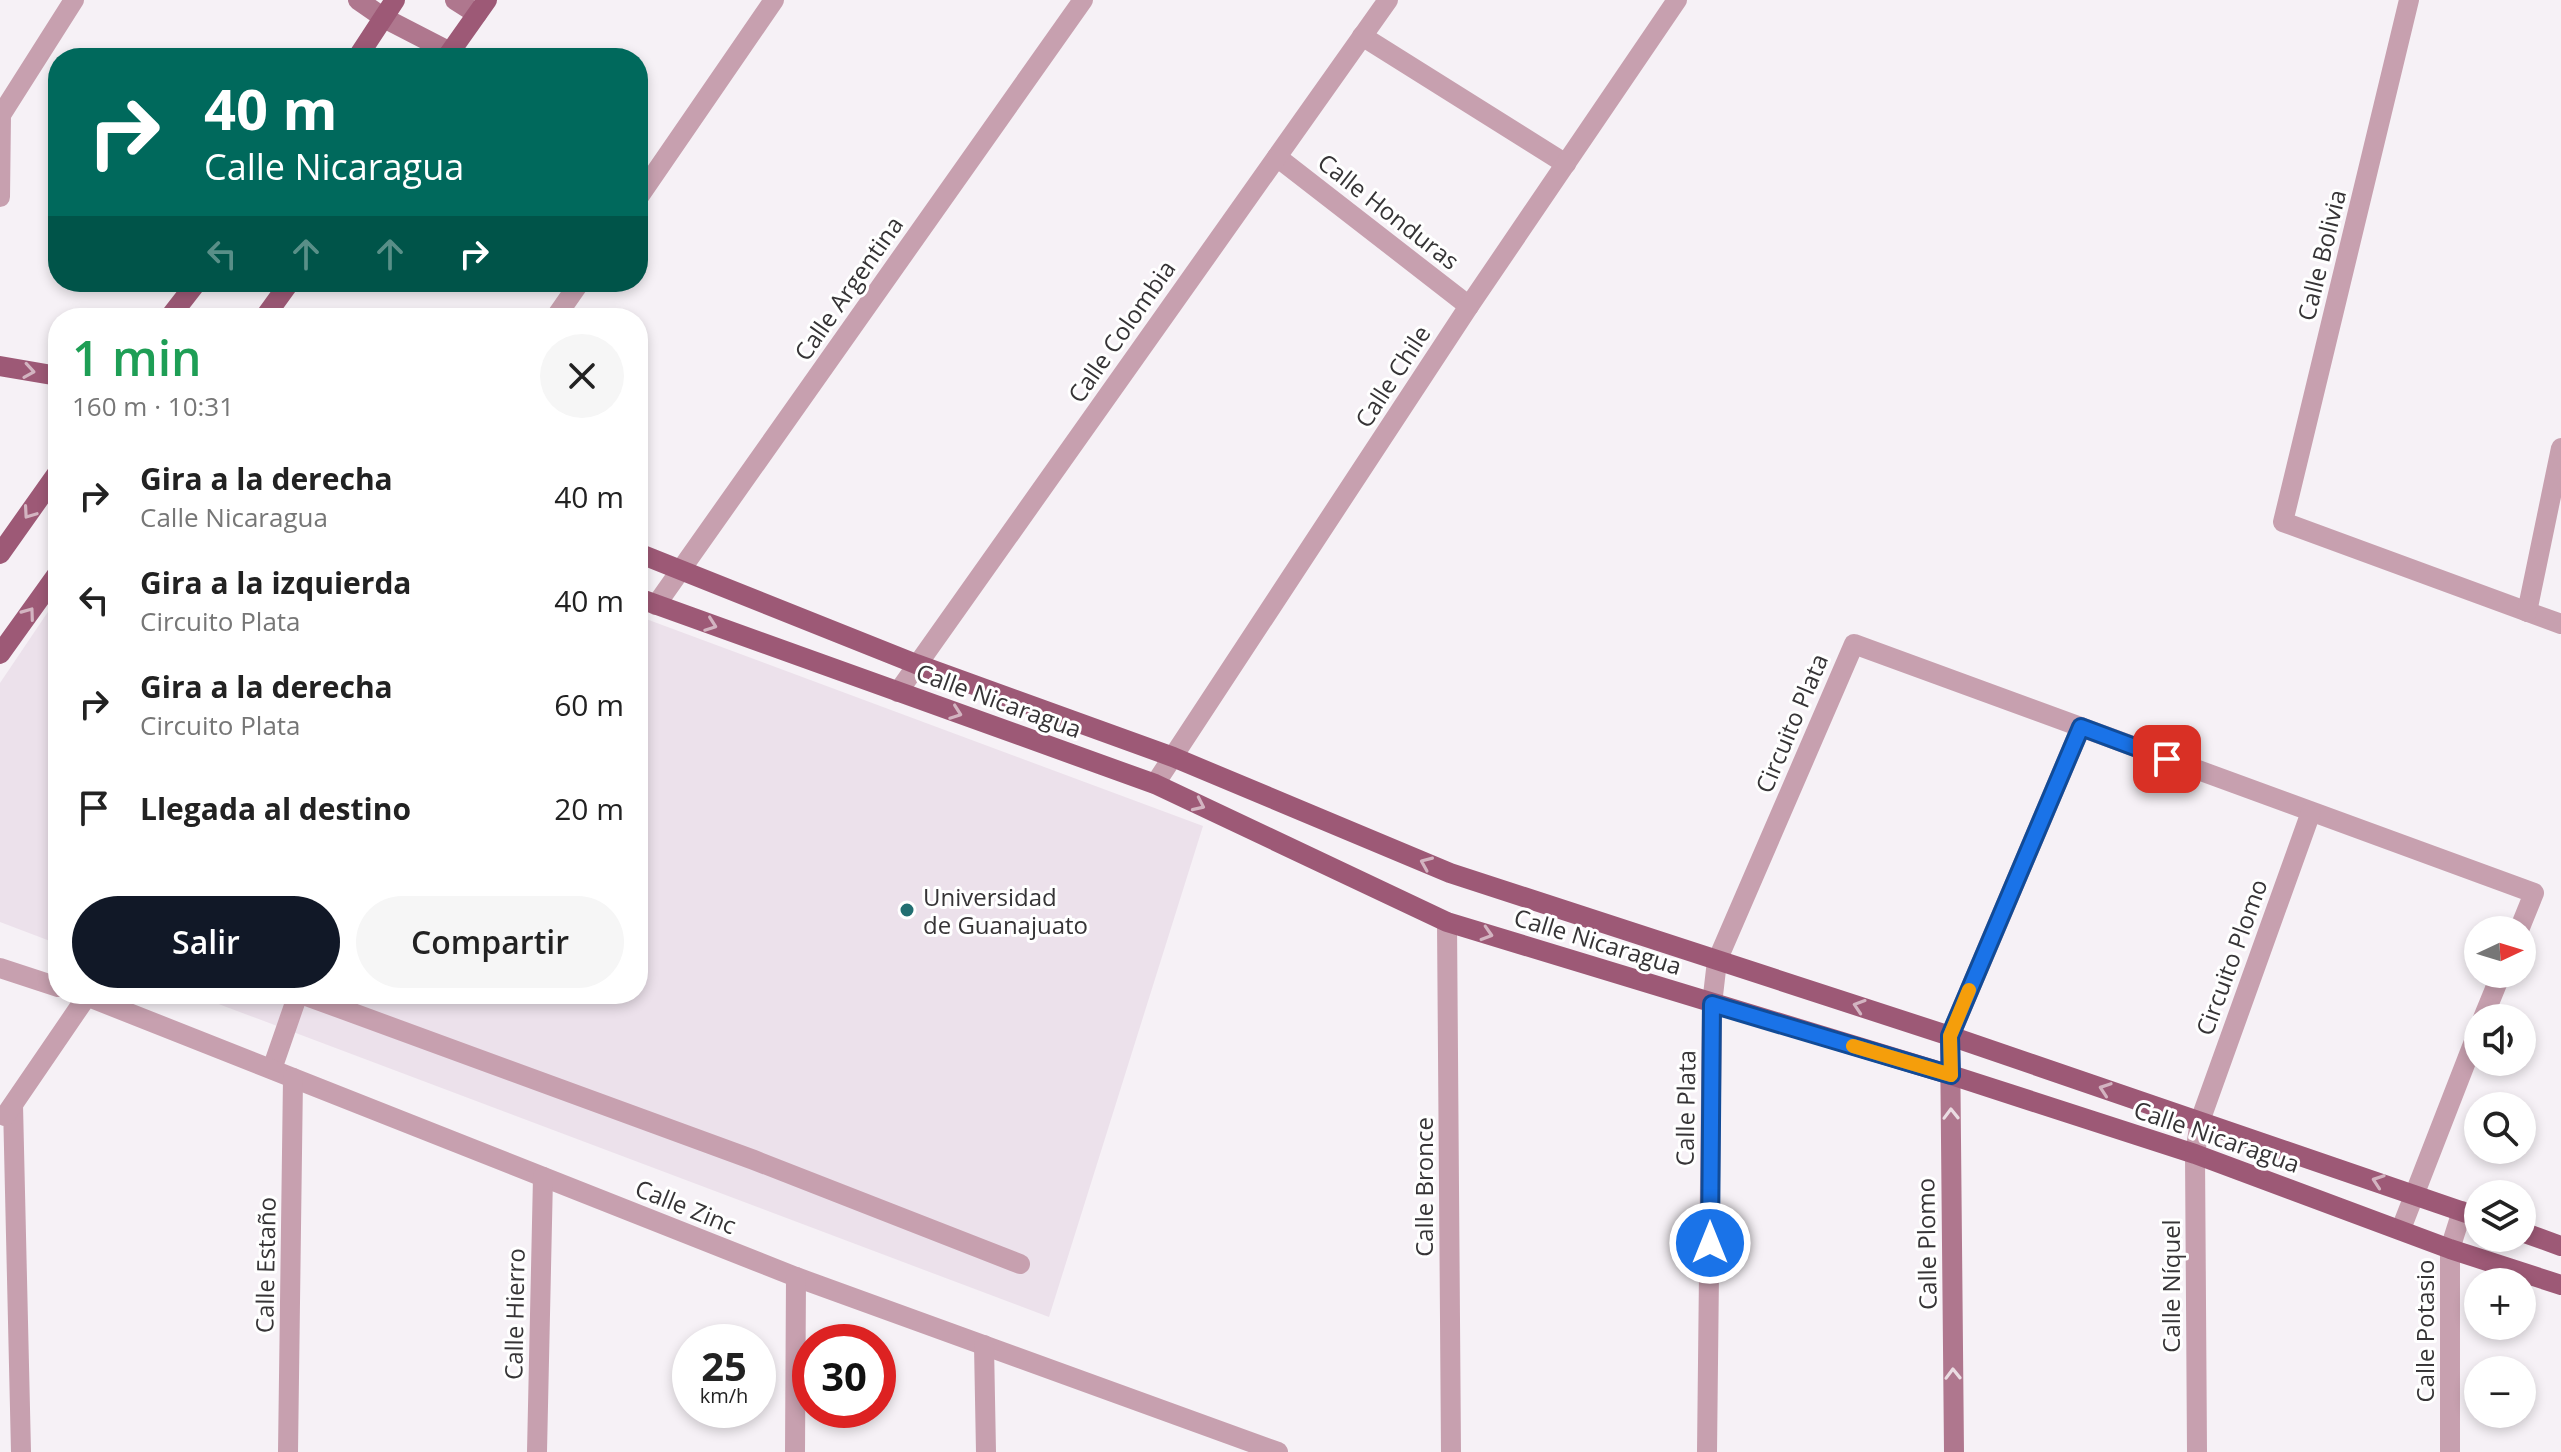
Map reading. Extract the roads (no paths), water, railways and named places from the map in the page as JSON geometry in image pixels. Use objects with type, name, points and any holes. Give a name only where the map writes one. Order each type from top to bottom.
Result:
[{"type":"main road","points":[[358,0],[436,48]]},
{"type":"main road","points":[[364,48],[395,0]]},
{"type":"main road","points":[[453,48],[482,7],[455,0]]},
{"type":"main road","points":[[177,308],[189,292]]},
{"type":"main road","points":[[0,366],[48,374]]},
{"type":"main road","points":[[0,554],[48,486]]},
{"type":"main road","name":"Calle Nicaragua","points":[[648,557],[916,664],[1173,757],[1450,873],[1950,1036],[2464,1212]]},
{"type":"main road","points":[[0,654],[48,587]]},
{"type":"main road","name":"Calle Nicaragua","points":[[648,602],[1155,784],[1447,922],[1951,1075],[2195,1154],[2450,1249],[2561,1285]]},
{"type":"main road","name":"Calle Plomo","points":[[1950,1036],[1954,1452]]},
{"type":"main road","points":[[2536,1237],[2561,1246]]},
{"type":"street","points":[[0,197],[0,115],[74,0]]},
{"type":"street","points":[[648,183],[774,0]]},
{"type":"street","name":"Calle Colombia","points":[[898,692],[1388,0]]},
{"type":"street","name":"Calle Chile","points":[[1155,784],[1469,306],[1677,0]]},
{"type":"street","name":"Calle Bolivia","points":[[2409,0],[2283,522],[2527,612]]},
{"type":"street","name":"Calle Argentina","points":[[648,601],[682,569],[1075,3]]},
{"type":"street","points":[[1362,36],[1566,164]]},
{"type":"street","name":"Calle Honduras","points":[[1277,157],[1469,306]]},
{"type":"street","points":[[2561,448],[2527,612],[2561,624]]},
{"type":"street","name":"Circuito Plata","points":[[1712,1004],[1717,961],[1854,644],[2534,893],[2525,916]]},
{"type":"street","points":[[1950,1036],[2081,727]]},
{"type":"street","name":"Circuito Plomo","points":[[2200,1121],[2311,812]]},
{"type":"street","name":"Calle Bronce","points":[[1447,922],[1451,1452]]},
{"type":"street","points":[[0,968],[48,984]]},
{"type":"street","points":[[0,1122],[78,1004]]},
{"type":"street","name":"Calle Zinc","points":[[107,1004],[796,1277],[1278,1452]]},
{"type":"street","points":[[272,1069],[296,1004]]},
{"type":"street","points":[[327,1004],[754,1160],[1020,1264]]},
{"type":"street","name":"Calle Plata","points":[[1707,1452],[1712,1004]]},
{"type":"street","points":[[2401,1229],[2464,1066]]},
{"type":"street","name":"Calle Estaño","points":[[288,1452],[293,1078]]},
{"type":"street","points":[[13,1105],[21,1452]]},
{"type":"street","name":"Calle Níquel","points":[[2197,1452],[2195,1154],[2200,1121]]},
{"type":"street","name":"Calle Hierro","points":[[537,1452],[543,1177]]},
{"type":"street","name":"Calle Potasio","points":[[2450,1452],[2450,1249],[2464,1224]]},
{"type":"street","points":[[795,1452],[796,1277]]},
{"type":"street","points":[[984,1345],[986,1452]]},
{"type":"place","name":"Universidad de Guanajuato","points":[[907,910]]}]
